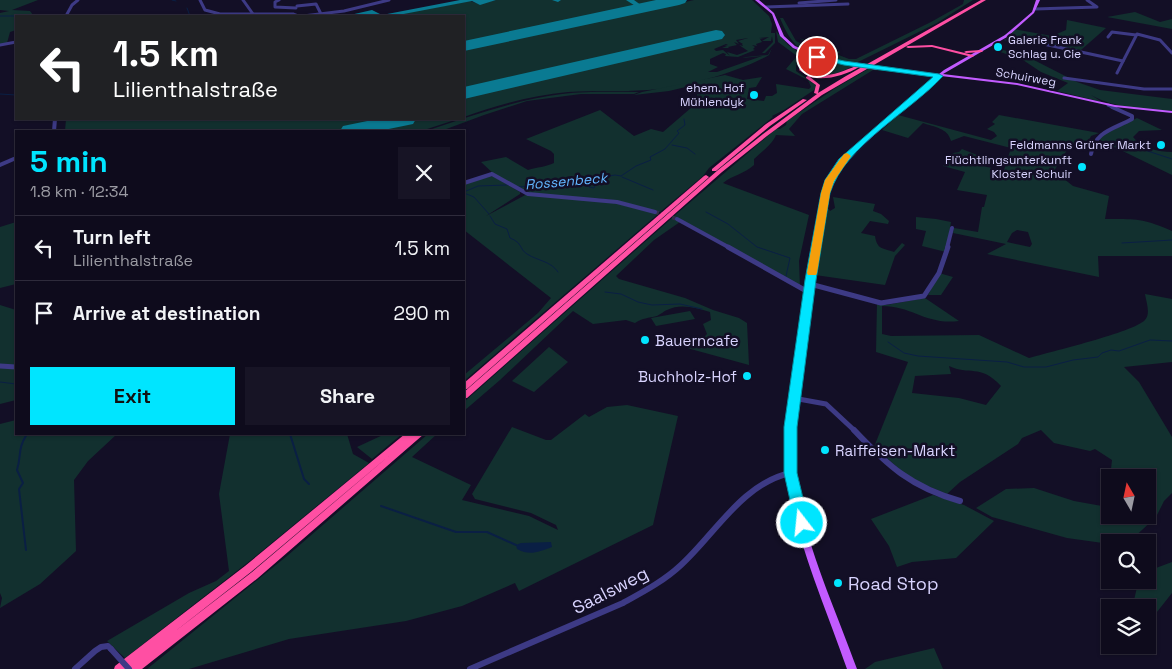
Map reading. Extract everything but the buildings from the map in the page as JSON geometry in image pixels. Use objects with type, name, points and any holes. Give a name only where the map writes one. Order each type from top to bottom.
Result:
[{"type":"highway","points":[[465,386],[739,149],[785,113],[857,67],[938,25],[978,0]]},
{"type":"highway","points":[[465,395],[720,170],[820,94],[984,0]]},
{"type":"highway","points":[[929,32],[928,39],[938,45],[961,52],[981,51]]},
{"type":"highway","points":[[891,53],[920,45],[973,55]]},
{"type":"highway","points":[[801,51],[808,56],[810,61]]},
{"type":"highway","points":[[961,52],[966,58]]},
{"type":"highway","points":[[816,93],[817,83],[797,69],[799,66],[819,57]]},
{"type":"highway","points":[[835,62],[810,61],[802,66],[801,70],[808,75],[819,77],[840,74],[857,67]]},
{"type":"highway","points":[[119,669],[248,569],[409,435]]},
{"type":"highway","points":[[134,669],[262,569],[419,435]]},
{"type":"main road","points":[[758,0],[768,8],[785,40],[801,51],[835,62],[923,74],[945,71],[955,78]]},
{"type":"main road","points":[[852,669],[809,546],[790,473],[790,427],[793,398],[823,203],[830,180],[842,160],[933,80],[966,58],[1006,36],[1035,9],[1038,0]]},
{"type":"main road","points":[[923,74],[933,80]]},
{"type":"main road","name":"Schuirweg","points":[[923,74],[1028,86],[1108,105],[1172,112]]},
{"type":"street","points":[[67,15],[72,5],[78,0]]},
{"type":"street","points":[[200,0],[206,10],[220,14],[294,14],[299,0]]},
{"type":"street","points":[[243,0],[253,14]]},
{"type":"street","points":[[279,0],[275,2],[274,7],[317,5],[321,14]]},
{"type":"street","points":[[312,15],[389,0]]},
{"type":"street","points":[[793,7],[794,4],[836,0]]},
{"type":"street","points":[[1035,9],[1097,7],[1088,0]]},
{"type":"street","points":[[768,8],[848,4]]},
{"type":"street","points":[[768,8],[780,7]]},
{"type":"street","points":[[1108,37],[1112,32],[1136,34],[1160,40],[1172,53]]},
{"type":"street","points":[[1117,73],[1136,34]]},
{"type":"street","points":[[1006,36],[1123,60]]},
{"type":"street","points":[[0,45],[15,42]]},
{"type":"street","points":[[1064,78],[1144,89],[1172,89]]},
{"type":"street","name":"Schuirweg","points":[[1090,154],[1091,145],[1097,136],[1132,119],[1132,116],[1108,105]]},
{"type":"street","points":[[0,165],[15,158]]},
{"type":"street","points":[[465,182],[492,174],[528,194],[617,202],[655,212]]},
{"type":"street","points":[[677,219],[810,292]]},
{"type":"street","points":[[810,284],[881,303],[924,296],[930,290],[947,253],[952,228]]},
{"type":"street","points":[[0,366],[15,367]]},
{"type":"street","points":[[793,398],[826,404],[831,407],[892,467],[908,479],[942,496],[960,501]]},
{"type":"street","name":"Saalsweg","points":[[470,669],[623,603],[646,591],[683,563],[725,518],[762,485],[785,473],[790,473]]},
{"type":"street","points":[[76,669],[101,647],[108,646],[129,669]]},
{"type":"green space","points":[[0,0],[38,0],[12,10],[30,11],[33,15],[15,15],[15,30],[10,32],[7,43],[0,45],[0,13],[9,11],[0,10]]},
{"type":"green space","points":[[496,0],[665,0],[465,42],[465,15],[393,15],[470,1],[479,4]]},
{"type":"green space","points":[[694,0],[752,0],[769,16],[772,24],[771,33],[775,33],[775,43],[765,53],[762,53],[773,42],[772,36],[771,41],[762,41],[769,37],[759,38],[764,39],[760,39],[762,42],[756,44],[757,46],[752,45],[755,47],[753,49],[755,50],[738,57],[725,56],[726,54],[723,53],[710,59],[710,64],[718,67],[708,72],[717,72],[762,56],[742,58],[768,55],[772,48],[769,55],[727,73],[693,83],[638,91],[555,93],[502,105],[465,117],[465,49]],"holes":[[[748,38],[738,41],[743,46],[739,45],[748,51],[737,55],[727,52],[730,56],[723,50],[716,51],[714,49],[726,44],[728,45],[722,48],[729,48],[737,45],[734,42],[739,44],[736,40]]]},
{"type":"green space","points":[[964,0],[973,0],[937,23],[856,63],[829,58],[825,52],[799,38],[840,52],[836,54],[849,59],[856,59],[931,22],[963,4]]},
{"type":"green space","points":[[1135,12],[1160,22],[1172,19],[1172,29],[1107,17]]},
{"type":"green space","points":[[780,18],[783,18],[796,41],[822,54],[814,54],[800,49],[790,38]]},
{"type":"green space","points":[[1067,20],[1106,28],[1081,50],[1055,45],[1028,44],[1003,40],[1010,37],[1013,29],[1052,36],[1066,30]]},
{"type":"green space","points":[[776,31],[788,45],[805,56],[805,60],[796,65],[796,71],[815,84],[814,90],[772,116],[709,168],[703,176],[660,212],[619,201],[595,198],[658,214],[465,380],[465,374],[538,313],[551,298],[465,231],[465,183],[493,176],[520,192],[520,194],[486,216],[529,193],[496,176],[481,162],[506,157],[528,170],[548,165],[554,163],[554,154],[526,139],[600,110],[634,136],[651,129],[663,132],[699,101],[694,85],[669,91],[634,95],[642,92],[725,75],[743,80],[762,77],[756,87],[749,88],[747,99],[764,101],[766,96],[772,96],[777,93],[776,84],[809,89],[811,87],[808,80],[786,69],[797,56],[778,42]]},
{"type":"green space","points":[[993,47],[1028,57],[1077,82],[1100,90],[1172,99],[1172,111],[1131,108],[1101,100],[1091,95],[1102,102],[1057,91],[1068,83],[1041,72],[1023,60],[992,49]]},
{"type":"green space","points":[[813,63],[853,66],[830,75],[805,72],[803,68]]},
{"type":"green space","points":[[870,68],[916,74],[873,70],[802,114],[789,129],[795,136],[776,135],[769,145],[754,159],[754,165],[723,183],[809,215],[799,261],[800,287],[674,216],[776,129],[780,129],[786,125],[787,121],[834,89]]},
{"type":"green space","points":[[639,92],[634,94],[581,94],[527,101],[444,130],[429,130],[527,100],[562,94]]},
{"type":"green space","points":[[898,115],[991,140],[997,136],[994,132],[987,129],[995,124],[992,122],[999,115],[1099,133],[1091,136],[1086,146],[1055,143],[1053,149],[1067,150],[1054,171],[1073,186],[1109,196],[1105,219],[1139,220],[1172,231],[1172,256],[1098,256],[1099,277],[987,254],[1006,244],[953,233],[954,228],[978,232],[982,207],[984,207],[987,195],[957,190],[965,172],[943,166],[953,153],[959,152],[962,149],[977,155],[975,161],[987,167],[1004,170],[1011,148],[964,136],[951,141],[944,131],[923,123],[908,138],[882,130]],"holes":[[[1017,230],[1028,232],[1032,244],[1030,247],[1007,242],[1012,233]]]},
{"type":"green space","points":[[1137,118],[1162,130],[1139,131],[1133,137],[1136,141],[1151,149],[1172,152],[1172,175],[1098,139]]},
{"type":"green space","points":[[66,120],[455,120],[424,130],[65,130]]},
{"type":"green space","points":[[833,197],[875,204],[873,211],[881,214],[889,221],[888,224],[870,221],[861,233],[875,236],[879,246],[894,252],[902,243],[905,245],[895,256],[885,285],[815,275],[822,224],[827,207],[830,211],[835,208]]},
{"type":"green space","points":[[916,217],[951,222],[946,252],[922,246],[926,231],[916,229]]},
{"type":"green space","points":[[672,218],[680,222],[654,240],[616,276],[619,279],[685,298],[713,310],[739,318],[747,323],[749,365],[676,345],[701,340],[707,334],[703,324],[711,320],[710,312],[688,307],[678,307],[635,323],[626,320],[593,324],[573,311],[465,410],[465,401]]},
{"type":"green space","points":[[15,222],[15,284],[0,288],[0,227]]},
{"type":"green space","points":[[939,273],[953,277],[941,295],[928,295]]},
{"type":"green space","points":[[1145,294],[1172,299],[1172,362],[1124,367],[1139,382],[1172,437],[1172,493],[1164,501],[1156,517],[1156,469],[1111,469],[1112,460],[1095,449],[1090,451],[1054,443],[1041,430],[1022,438],[1018,444],[960,482],[947,494],[911,479],[874,447],[908,362],[876,352],[877,303],[886,305],[925,298],[959,321],[947,322],[902,309],[882,306],[882,334],[891,336],[979,335],[1029,358],[1109,336],[1138,325],[1147,317],[1148,307]],"holes":[[[949,366],[981,372],[994,379],[1001,386],[986,405],[959,398],[912,393],[915,376],[951,374]]]},
{"type":"green space","points":[[0,305],[15,310],[15,400],[0,404]]},
{"type":"green space","points":[[690,311],[695,319],[656,326],[651,318]]},
{"type":"green space","points":[[549,347],[568,362],[534,392],[512,381]]},
{"type":"green space","points":[[627,405],[678,416],[653,525],[519,591],[515,583],[462,606],[406,621],[289,639],[189,669],[147,669],[287,556],[427,435],[436,435],[412,457],[471,485],[462,500],[529,516],[558,530],[556,525],[531,513],[475,499],[472,494],[512,427],[546,440],[551,440],[585,414],[589,417],[607,407]]},
{"type":"green space","points":[[15,420],[15,435],[116,435],[88,461],[74,480],[76,551],[40,584],[0,608],[2,598],[0,593],[0,424]]},
{"type":"green space","points":[[230,435],[347,435],[353,454],[369,463],[251,560],[125,658],[107,641],[189,593],[216,581],[229,571],[219,494]]},
{"type":"green space","points":[[383,435],[401,435],[372,459],[357,447]]},
{"type":"green space","points":[[1034,488],[1074,501],[1101,506],[1101,524],[1148,524],[1138,534],[1101,534],[1101,543],[1067,538],[992,517],[976,508],[1006,489]]},
{"type":"green space","points":[[933,495],[964,505],[994,521],[956,558],[912,562],[897,567],[889,546],[871,519]]},
{"type":"green space","points":[[1172,562],[1172,593],[1156,613],[1156,599],[1134,599],[1137,589],[1156,589],[1156,568]]},
{"type":"green space","points":[[934,648],[943,669],[865,669],[875,662]]},
{"type":"water","points":[[551,542],[552,547],[534,552],[522,551],[517,549],[516,545],[521,543]]},
{"type":"waterway","points":[[172,0],[176,1]]},
{"type":"waterway","points":[[187,8],[190,15]]},
{"type":"waterway","points":[[0,16],[15,16]]},
{"type":"waterway","points":[[0,94],[15,95]]},
{"type":"waterway","name":"Rossenbeck","points":[[518,187],[573,182],[615,175],[621,176],[636,166],[651,160],[650,157],[665,149],[679,133],[677,131],[685,125],[684,119]]},
{"type":"waterway","points":[[829,192],[843,167],[877,132]]},
{"type":"waterway","points":[[1123,143],[1172,159]]},
{"type":"waterway","points":[[672,145],[687,148],[695,154]]},
{"type":"waterway","points":[[622,177],[653,190]]},
{"type":"waterway","points":[[592,181],[589,187],[594,188],[596,183],[603,178]]},
{"type":"waterway","name":"Rossenbeck","points":[[465,192],[478,186],[507,185]]},
{"type":"waterway","points":[[465,193],[474,197],[489,214]]},
{"type":"waterway","points":[[816,279],[828,196]]},
{"type":"waterway","points":[[706,212],[728,224],[757,247],[790,258],[786,276]]},
{"type":"waterway","points":[[490,216],[495,224],[507,229],[510,238],[517,242],[525,252],[552,266],[558,272]]},
{"type":"waterway","points":[[1122,243],[1172,240]]},
{"type":"waterway","points":[[605,292],[621,294],[638,302],[652,305],[680,304],[702,309]]},
{"type":"waterway","points":[[888,342],[904,353],[918,356],[1007,362],[1024,367],[1046,367],[1073,360],[1098,357],[1102,353],[1111,350],[1119,351],[1150,340],[1172,341]]},
{"type":"waterway","name":"Rossenbeck","points":[[0,382],[15,384]]},
{"type":"waterway","points":[[26,435],[21,448],[17,470],[23,483],[19,489],[26,550]]},
{"type":"waterway","points":[[290,435],[304,479],[309,484]]},
{"type":"waterway","points":[[381,506],[456,532],[487,532],[516,545]]},
{"type":"taxiway","points":[[389,15],[470,0]]},
{"type":"taxiway","points":[[474,0],[480,3],[493,0]]},
{"type":"taxiway","points":[[629,0],[642,8]]},
{"type":"taxiway","points":[[353,15],[372,12],[377,15]]},
{"type":"runway","points":[[465,46],[679,0]]},
{"type":"runway","points":[[465,93],[716,35]]},
{"type":"runway","points":[[356,130],[400,120]]},
{"type":"tunnel","points":[[655,212],[677,219]]},
{"type":"slow traffic","points":[[812,273],[825,193],[830,180],[842,160],[847,156]]},
{"type":"place","name":"Galerie Frank Schlag u. Cie","points":[[998,47]]},
{"type":"place","name":"ehem. Hof Mühlendyk","points":[[754,95]]},
{"type":"place","name":"Feldmanns Grüner Markt","points":[[1161,145]]},
{"type":"place","name":"Flüchtlingsunterkunft Kloster Schuir","points":[[1082,167]]},
{"type":"place","name":"Bauerncafe","points":[[645,340]]},
{"type":"place","name":"Buchholz-Hof","points":[[747,376]]},
{"type":"place","name":"Raiffeisen-Markt","points":[[825,450]]},
{"type":"place","name":"Road Stop","points":[[838,583]]},
{"type":"route","points":[[802,523],[790,473],[790,427],[825,193],[830,180],[842,160],[939,76],[835,62],[817,57]]}]
